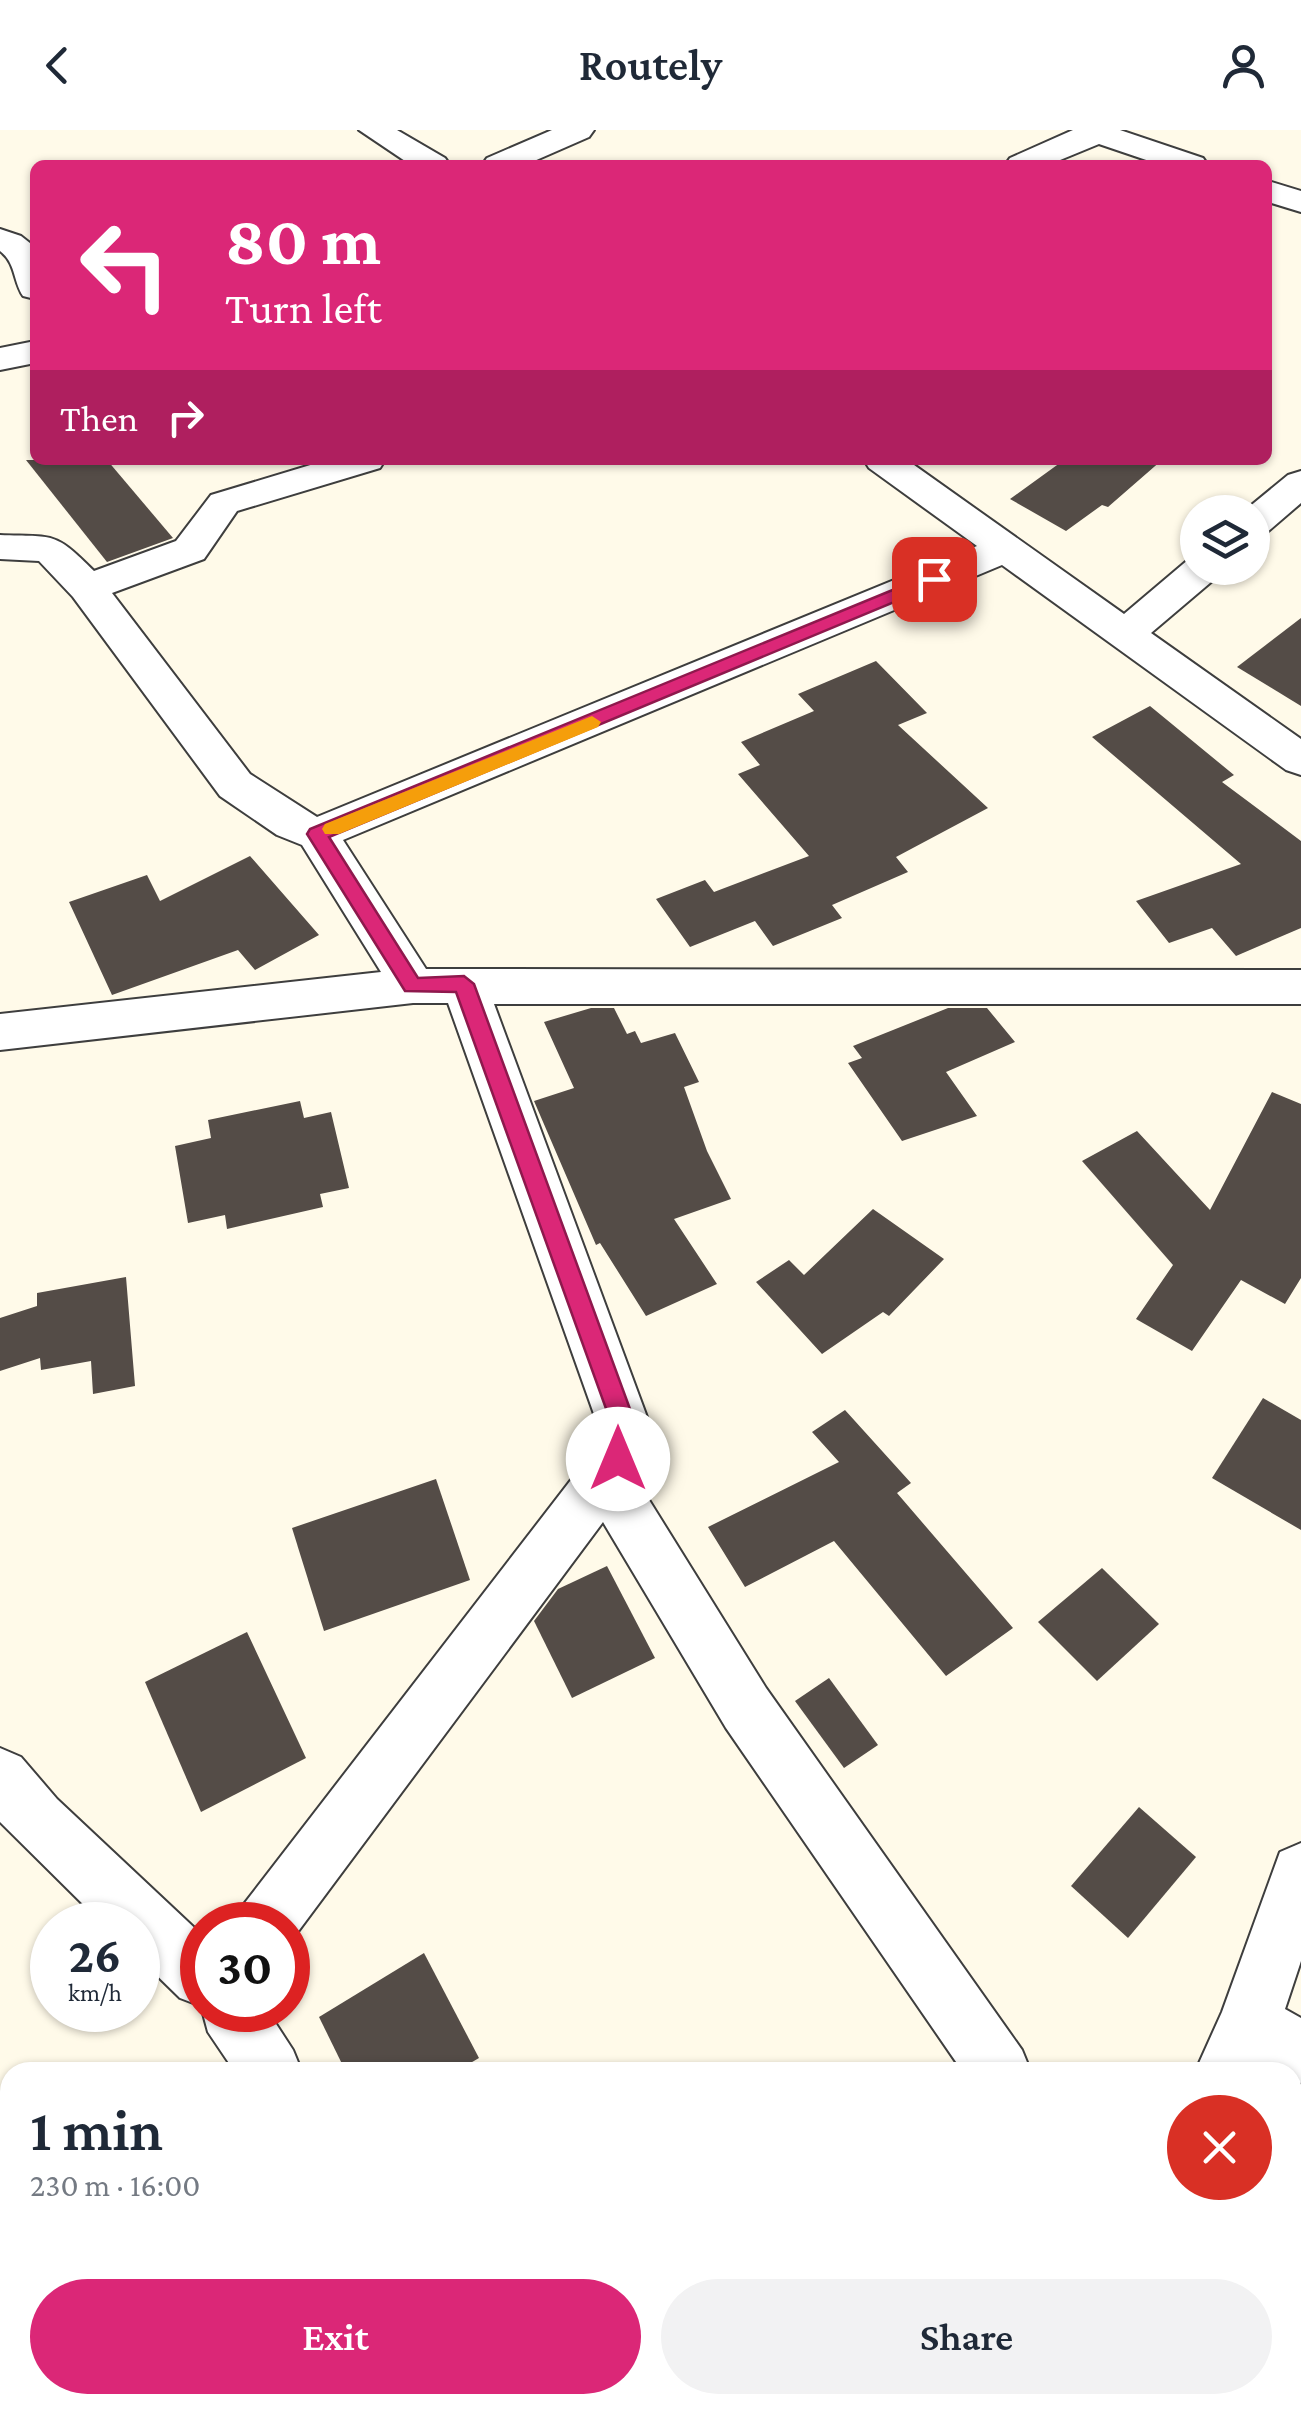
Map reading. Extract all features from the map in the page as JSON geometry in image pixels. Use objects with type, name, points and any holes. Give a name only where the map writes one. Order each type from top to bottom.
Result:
[{"type":"street","points":[[375,130],[426,160]]},
{"type":"street","points":[[509,160],[578,130]]},
{"type":"street","points":[[1032,160],[1093,131],[1177,160]]},
{"type":"street","points":[[1272,192],[1301,202]]},
{"type":"street","points":[[0,239],[21,248],[30,266]]},
{"type":"street","points":[[0,358],[30,353]]},
{"type":"street","points":[[86,588],[190,550],[224,503],[350,465]]},
{"type":"street","points":[[889,465],[1301,760]]},
{"type":"street","points":[[1270,510],[1301,483]]},
{"type":"street","points":[[0,547],[50,549],[86,588],[235,785],[292,824],[317,834],[412,986]]},
{"type":"street","points":[[317,834],[1004,549]]},
{"type":"street","points":[[1127,634],[1183,585]]},
{"type":"street","points":[[282,1902],[606,1476],[618,1459],[625,1428],[464,984]]},
{"type":"street","points":[[0,1032],[412,986],[464,984],[1301,988]]},
{"type":"street","points":[[606,1476],[746,1708],[993,2062]]},
{"type":"street","points":[[0,1777],[36,1820],[180,1955]]},
{"type":"street","points":[[1259,2049],[1301,1872]]},
{"type":"street","points":[[245,2032],[264,2062]]},
{"type":"building","points":[[26,460],[30,460],[30,465],[111,465],[173,538],[107,562]]},
{"type":"building","points":[[1057,465],[1156,465],[1108,507],[1102,505],[1066,531],[1010,499]]},
{"type":"building","points":[[1301,618],[1301,706],[1237,667]]},
{"type":"building","points":[[876,661],[927,713],[898,725],[988,808],[896,857],[908,872],[832,905],[842,918],[773,946],[755,921],[690,947],[656,899],[705,880],[714,892],[809,856],[738,774],[760,765],[741,742],[814,711],[798,694]]},
{"type":"building","points":[[1150,706],[1234,775],[1222,782],[1301,841],[1301,928],[1236,956],[1212,928],[1169,943],[1136,901],[1241,864],[1092,737]]},
{"type":"building","points":[[250,856],[319,935],[255,970],[238,950],[112,995],[69,902],[147,875],[160,901]]},
{"type":"building","points":[[591,1008],[614,1008],[627,1034],[635,1031],[641,1043],[675,1033],[699,1082],[684,1087],[707,1151],[731,1199],[674,1219],[717,1284],[646,1316],[600,1243],[596,1245],[534,1101],[574,1088],[544,1022]]},
{"type":"building","points":[[948,1008],[987,1008],[1015,1042],[946,1072],[977,1116],[902,1141],[848,1063],[862,1058],[853,1046]]},
{"type":"building","points":[[1272,1092],[1301,1104],[1301,1278],[1285,1304],[1241,1280],[1192,1351],[1136,1319],[1173,1265],[1082,1161],[1137,1131],[1210,1210]]},
{"type":"building","points":[[300,1101],[304,1118],[331,1112],[349,1188],[320,1194],[323,1207],[227,1229],[225,1215],[188,1223],[175,1146],[211,1138],[208,1120]]},
{"type":"building","points":[[873,1209],[944,1259],[889,1316],[883,1312],[822,1354],[756,1282],[789,1260],[804,1275]]},
{"type":"building","points":[[126,1277],[135,1386],[93,1394],[91,1361],[41,1370],[40,1358],[0,1371],[0,1318],[37,1306],[37,1293]]},
{"type":"building","points":[[1263,1398],[1301,1420],[1301,1530],[1212,1478]]},
{"type":"building","points":[[845,1410],[911,1483],[897,1493],[1013,1628],[946,1676],[834,1541],[745,1587],[708,1527],[839,1462],[812,1432]]},
{"type":"building","points":[[436,1479],[470,1580],[324,1631],[292,1528]]},
{"type":"building","points":[[607,1566],[655,1658],[572,1698],[534,1621],[558,1589]]},
{"type":"building","points":[[1102,1568],[1159,1624],[1097,1681],[1038,1622]]},
{"type":"building","points":[[247,1632],[306,1758],[201,1812],[145,1682]]},
{"type":"building","points":[[829,1678],[878,1745],[844,1768],[795,1701]]},
{"type":"building","points":[[1139,1807],[1196,1857],[1128,1938],[1071,1886]]},
{"type":"building","points":[[424,1953],[479,2058],[472,2062],[341,2062],[319,2017]]},
{"type":"slow traffic","points":[[332,829],[592,722]]},
{"type":"route","points":[[618,1459],[625,1428],[464,984],[412,986],[317,834],[934,579]]}]
